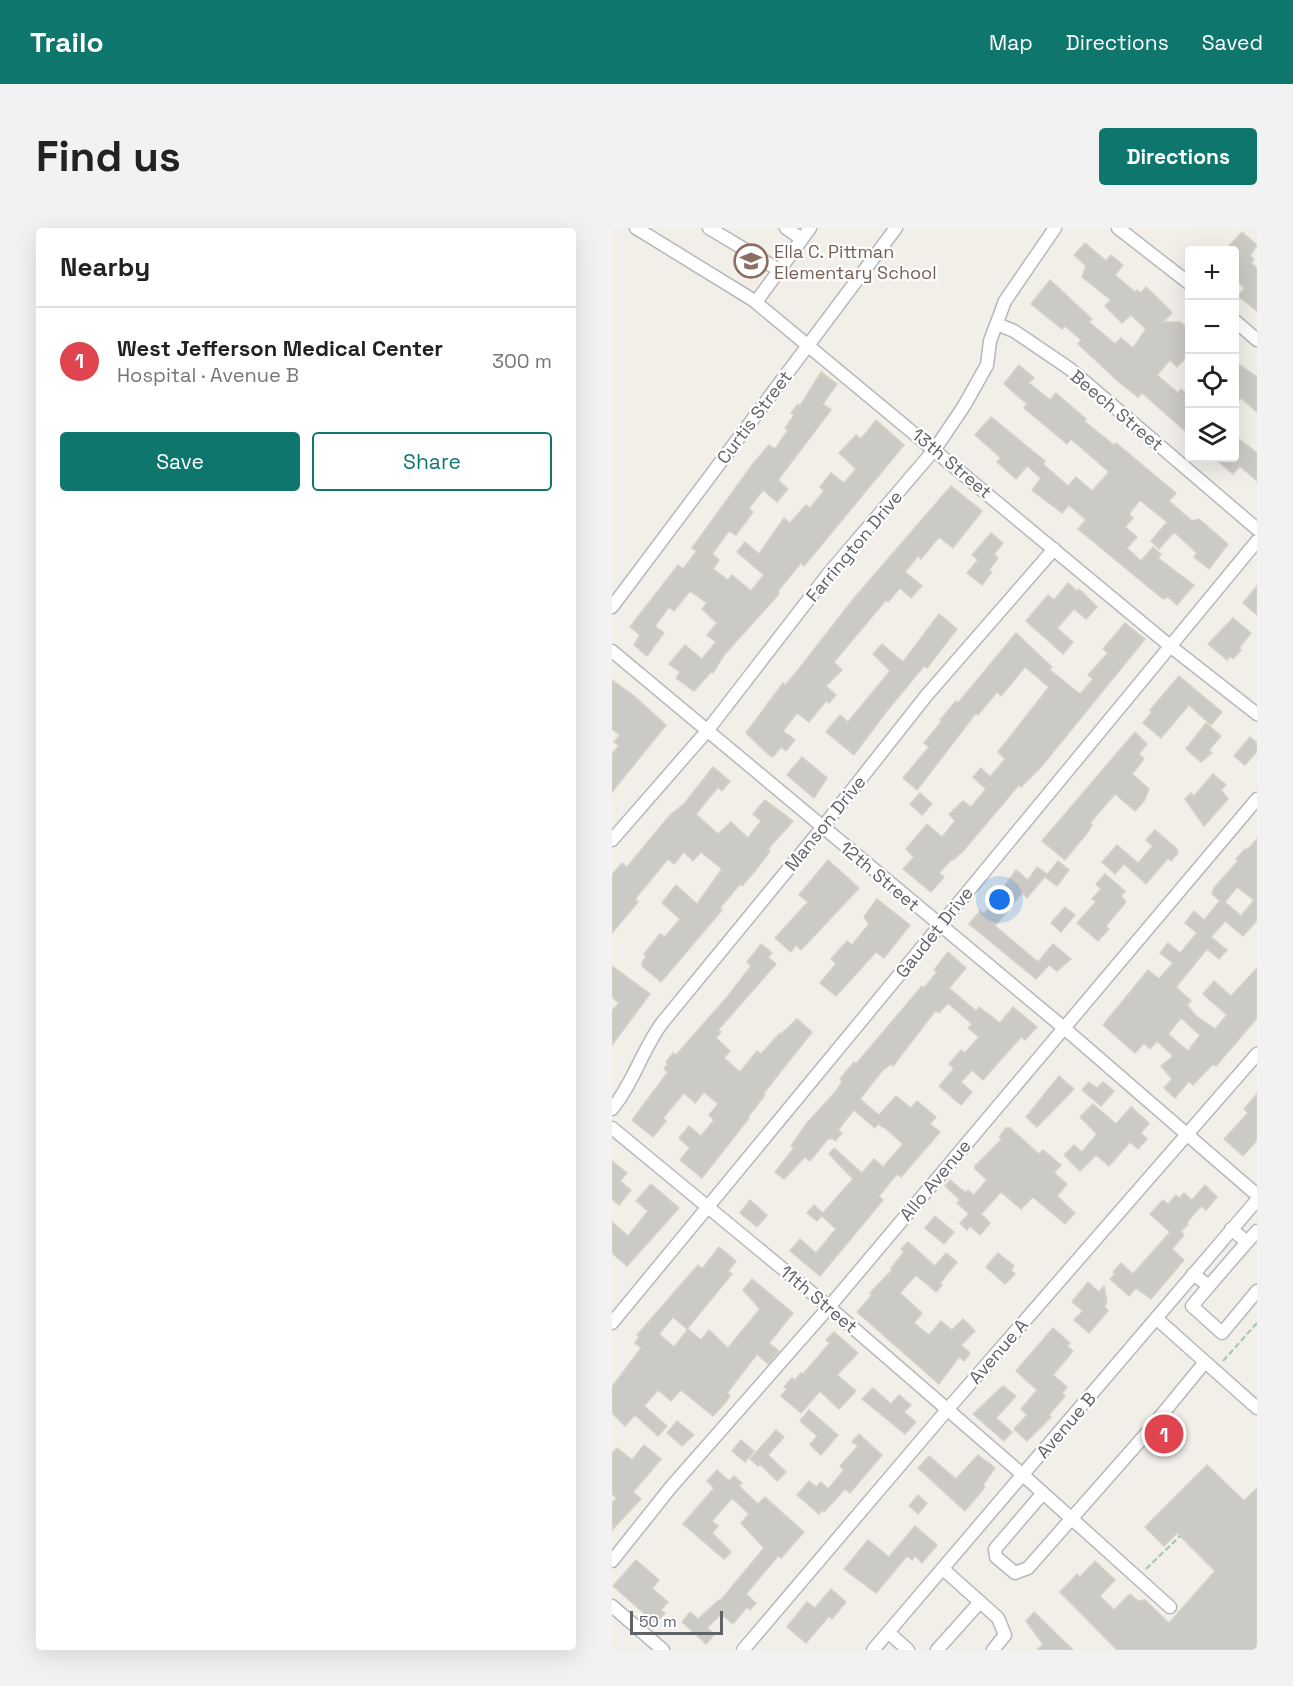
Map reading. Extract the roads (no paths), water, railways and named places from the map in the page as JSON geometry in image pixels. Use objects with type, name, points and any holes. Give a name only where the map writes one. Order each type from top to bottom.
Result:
[{"type":"street","name":"13th Street","points":[[636,228],[756,302],[809,343],[1170,646],[1257,714]]},
{"type":"street","points":[[709,228],[779,270]]},
{"type":"street","points":[[786,228],[802,239]]},
{"type":"street","points":[[756,302],[810,228]]},
{"type":"street","name":"Curtis Street","points":[[612,607],[896,228]]},
{"type":"street","name":"Farrington Drive","points":[[612,840],[707,731],[829,573],[935,448],[964,406],[987,365],[990,341],[1005,300],[1055,228]]},
{"type":"street","points":[[1118,228],[1185,280]]},
{"type":"street","name":"Beech Street","points":[[997,324],[1014,331],[1070,369],[1257,529]]},
{"type":"street","points":[[1239,324],[1257,340]]},
{"type":"street","name":"Gaudet Drive","points":[[612,1323],[710,1208],[1257,541]]},
{"type":"street","name":"Manson Drive","points":[[612,1108],[631,1083],[651,1038],[662,1023],[822,828],[926,696],[1054,549]]},
{"type":"street","name":"12th Street","points":[[612,651],[1064,1028],[1257,1197]]},
{"type":"street","name":"Allo Avenue","points":[[612,1561],[671,1487],[829,1307],[1257,799]]},
{"type":"street","name":"Avenue A","points":[[743,1650],[947,1410],[1257,1054]]},
{"type":"street","name":"11th Street","points":[[612,1128],[829,1307],[1170,1606]]},
{"type":"street","name":"Avenue B","points":[[873,1650],[1157,1319],[1257,1197]]},
{"type":"street","points":[[1231,1229],[1247,1242]]},
{"type":"street","points":[[1257,1231],[1192,1306],[1222,1333],[1257,1291]]},
{"type":"street","points":[[1193,1274],[1209,1286]]},
{"type":"street","points":[[1157,1319],[1257,1408]]},
{"type":"street","points":[[1043,1493],[998,1544],[996,1557],[1015,1573],[1022,1572],[1071,1519],[1205,1362]]},
{"type":"street","points":[[943,1569],[998,1618],[1005,1635],[993,1650]]},
{"type":"street","points":[[937,1650],[980,1602]]},
{"type":"street","points":[[612,1606],[663,1650]]},
{"type":"street","points":[[888,1632],[908,1650]]},
{"type":"place","name":"Ella C. Pittman Elementary School","points":[[751,261]]},
{"type":"place","name":"West Jefferson Medical Center","points":[[1164,1434]]}]
